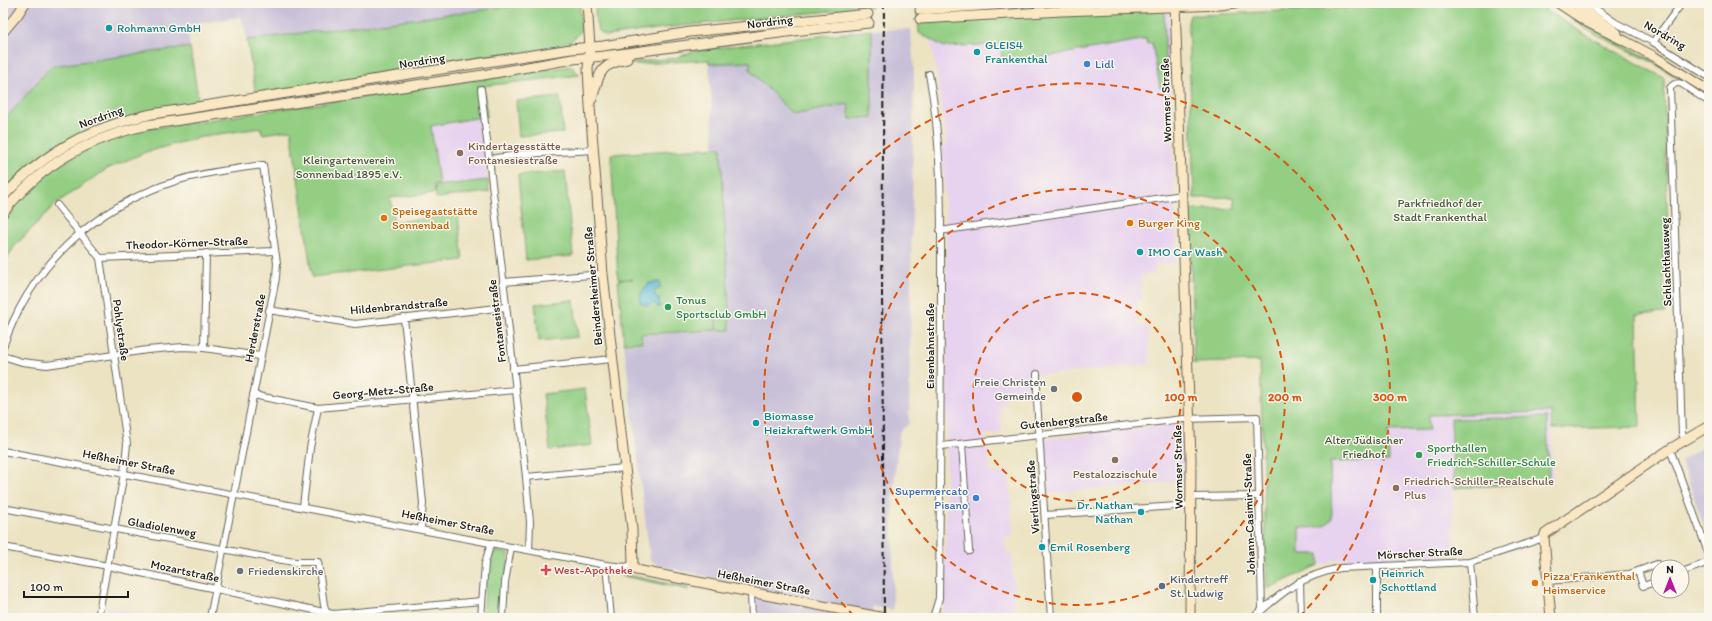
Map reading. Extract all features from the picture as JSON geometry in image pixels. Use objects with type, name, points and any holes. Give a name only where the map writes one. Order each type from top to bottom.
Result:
[{"type":"main road","points":[[3,32],[25,3]]},
{"type":"main road","name":"Beindersheimer Straße","points":[[586,3],[590,47],[590,106],[603,274],[633,541],[632,565]]},
{"type":"main road","points":[[1021,3],[920,14],[1062,11],[1175,5],[1221,5],[1236,3]]},
{"type":"main road","name":"Nordring","points":[[1558,3],[1587,22],[1625,41],[1709,91]]},
{"type":"main road","name":"Nordring","points":[[1574,3],[1603,22],[1625,41]]},
{"type":"main road","name":"Wormser Straße","points":[[1175,5],[1190,419],[1192,501],[1190,618]]},
{"type":"main road","name":"Nordring","points":[[3,197],[28,172],[61,147],[99,129],[132,119],[504,59],[690,32],[869,19],[698,44],[589,57],[483,75],[165,122],[126,130],[87,144],[50,166],[31,182],[3,212]]},
{"type":"main road","name":"Nordring","points":[[590,106],[599,77],[606,66],[614,62],[698,44]]},
{"type":"main road","name":"Mörscher Straße","points":[[1544,538],[1548,532],[1670,449],[1709,426]]},
{"type":"main road","points":[[1544,538],[1550,618]]},
{"type":"main road","name":"Heßheimer Straße","points":[[632,565],[636,570],[885,618]]},
{"type":"street","name":"Nordring","points":[[1587,3],[1616,23],[1653,42],[1709,78]]},
{"type":"street","points":[[1653,42],[1682,3]]},
{"type":"street","name":"Eisenbahnstraße","points":[[929,74],[938,142],[940,232],[941,446],[939,598],[933,618]]},
{"type":"street","name":"Schlachthausweg","points":[[1686,440],[1682,434],[1670,88],[1673,84],[1682,84],[1709,102]]},
{"type":"street","name":"Fontanesistraße","points":[[481,89],[526,477],[530,522],[529,550]]},
{"type":"street","points":[[489,159],[523,154],[594,150]]},
{"type":"street","name":"Herderstraße","points":[[81,233],[115,208],[150,190],[178,180],[210,173],[263,165],[275,251],[276,278],[210,618]]},
{"type":"street","points":[[940,232],[1182,195]]},
{"type":"street","name":"Pohlystraße","points":[[57,205],[100,258],[127,444],[124,473],[98,618]]},
{"type":"street","points":[[3,347],[17,313],[42,272],[60,251],[81,233]]},
{"type":"street","name":"Theodor-Körner-Straße","points":[[100,258],[275,251]]},
{"type":"street","points":[[204,348],[206,254]]},
{"type":"street","points":[[503,282],[603,274]]},
{"type":"street","name":"Hildenbrandstraße","points":[[269,310],[355,324],[506,307]]},
{"type":"street","points":[[404,318],[423,503],[421,528]]},
{"type":"street","points":[[3,356],[22,362],[47,365],[166,348],[204,348],[260,356]]},
{"type":"street","points":[[513,369],[612,359]]},
{"type":"street","name":"Vierlingstraße","points":[[1037,374],[1051,618]]},
{"type":"street","name":"Georg-Metz-Straße","points":[[253,395],[318,408],[516,390]]},
{"type":"street","points":[[302,506],[310,448],[318,408]]},
{"type":"street","name":"Gutenbergstraße","points":[[941,446],[1190,419],[1257,417]]},
{"type":"street","name":"Johann-Casimir-Straße","points":[[1257,417],[1262,609]]},
{"type":"street","points":[[962,444],[969,551]]},
{"type":"street","points":[[1670,449],[1709,555]]},
{"type":"street","name":"Heßheimer Straße","points":[[3,451],[421,528],[606,565],[625,567],[632,565]]},
{"type":"street","points":[[526,477],[624,468]]},
{"type":"street","points":[[1045,515],[1259,496]]},
{"type":"street","name":"Gladiolenweg","points":[[3,508],[295,562],[318,562],[327,615]]},
{"type":"street","name":"Mörscher Straße","points":[[1253,618],[1262,609],[1300,581],[1325,571],[1340,568],[1470,562],[1544,538]]},
{"type":"street","points":[[481,618],[486,563],[491,543]]},
{"type":"street","name":"Mozartstraße","points":[[3,547],[108,566],[215,588],[327,615],[482,601]]},
{"type":"street","points":[[503,618],[505,582],[511,547]]},
{"type":"street","points":[[1470,562],[1475,618]]},
{"type":"street","points":[[1690,569],[1709,562]]},
{"type":"street","points":[[606,565],[610,618]]},
{"type":"street","points":[[1377,567],[1377,618]]},
{"type":"street","points":[[1547,581],[1629,574],[1650,567]]},
{"type":"street","points":[[1638,571],[1643,586],[1650,584]]},
{"type":"street","points":[[1300,581],[1301,618]]},
{"type":"street","points":[[751,592],[752,618]]},
{"type":"shaded area","points":[[3,3],[537,3],[247,40],[242,17],[187,25],[190,47],[51,66],[3,122]]},
{"type":"shaded area","points":[[926,3],[1169,3],[1170,84],[1177,263],[1155,264],[1155,274],[1141,275],[1142,299],[1136,300],[1137,326],[1149,326],[1149,364],[1060,374],[1031,375],[1031,389],[1005,391],[1006,403],[999,404],[1002,433],[985,435],[991,473],[1009,471],[1013,536],[1005,537],[1006,554],[1011,553],[1016,618],[944,618],[947,440],[946,216],[942,147],[947,145]]},
{"type":"shaded area","points":[[911,29],[914,72],[909,424],[900,431],[893,495],[893,610],[872,606],[873,618],[758,618],[757,600],[752,586],[659,566],[650,560],[624,344],[643,343],[642,335],[730,329],[721,147],[714,147],[709,64],[750,62],[793,115],[848,104],[872,117],[872,30]]},
{"type":"shaded area","name":"Kindertagesstätte Fontanesiestraße","points":[[481,117],[488,180],[435,186],[435,184],[439,184],[431,126]]},
{"type":"shaded area","points":[[1707,253],[1709,253],[1708,418],[1703,282],[1708,281]]},
{"type":"shaded area","name":"Friedrich-Schiller-Realschule Plus","points":[[1551,412],[1553,483],[1452,489],[1454,555],[1332,560],[1330,563],[1319,565],[1319,554],[1300,554],[1300,528],[1320,528],[1332,518],[1330,462],[1388,461],[1388,431],[1429,430],[1429,415]]},
{"type":"shaded area","name":"Pestalozzischule","points":[[1182,423],[1185,481],[1048,493],[1045,439]]},
{"type":"shaded area","points":[[1709,443],[1709,540],[1681,461]]},
{"type":"shaded area","points":[[108,607],[169,618],[106,618]]},
{"type":"green space","points":[[537,3],[580,3],[581,31],[566,46],[256,95],[247,40]]},
{"type":"green space","points":[[595,3],[872,3],[872,7],[679,26],[606,36],[602,34],[597,26],[595,17]]},
{"type":"green space","points":[[917,3],[1164,3],[1166,88],[1160,88],[1152,43],[1147,44],[1146,39],[1033,59],[1002,61],[1001,44],[944,47],[919,33]]},
{"type":"green space","name":"Parkfriedhof der Stadt Frankenthal","points":[[1442,3],[1536,3],[1579,31],[1664,78],[1668,241],[1663,242],[1665,313],[1637,315],[1640,427],[1552,429],[1551,412],[1429,415],[1429,430],[1388,431],[1389,461],[1330,462],[1332,518],[1329,522],[1322,526],[1300,528],[1300,554],[1319,554],[1319,565],[1267,589],[1260,361],[1194,363],[1189,210],[1235,208],[1234,197],[1194,198],[1188,22],[1190,15]]},
{"type":"green space","points":[[1547,3],[1554,3],[1653,61],[1709,96],[1709,98],[1652,62],[1588,30]]},
{"type":"green space","points":[[872,30],[872,117],[850,119],[848,104],[793,115],[750,70],[750,62],[709,64],[709,60],[623,65],[633,62],[675,58],[695,51]]},
{"type":"green space","points":[[190,47],[199,103],[97,126],[79,134],[45,154],[3,192],[3,122],[51,66]]},
{"type":"green space","name":"Kleingartenverein Sonnenbad 1895 e.V.","points":[[571,66],[580,75],[483,86],[487,116],[431,126],[439,184],[434,184],[435,193],[390,198],[394,222],[458,215],[463,260],[312,277],[291,130],[262,134],[261,128],[205,136],[146,152],[107,169],[55,204],[14,247],[3,266],[3,218],[33,185],[52,169],[95,145],[147,129]]},
{"type":"green space","points":[[560,97],[563,133],[519,136],[516,101]]},
{"type":"green space","points":[[721,147],[730,330],[717,330],[716,317],[716,330],[641,334],[642,342],[624,343],[618,280],[633,279],[618,279],[611,154]]},
{"type":"green space","points":[[565,171],[573,256],[526,260],[518,175]]},
{"type":"green space","points":[[488,180],[489,192],[436,198],[435,186]]},
{"type":"green space","points":[[574,300],[578,337],[539,341],[535,304]]},
{"type":"green space","points":[[585,389],[592,445],[550,450],[543,394]]},
{"type":"green space","points":[[1547,417],[1549,482],[1454,488],[1451,419]]},
{"type":"green space","points":[[490,550],[509,554],[501,618],[483,618],[487,563]]},
{"type":"green space","points":[[618,573],[689,588],[689,590],[618,575]]},
{"type":"water","points":[[660,282],[660,289],[654,292],[656,297],[659,298],[660,307],[657,307],[654,303],[647,306],[640,303],[643,290],[649,283]]},
{"type":"railway","points":[[884,3],[882,292],[884,618]]},
{"type":"place","name":"Rohmann GmbH","points":[[109,28]]},
{"type":"place","name":"GLEIS4 Frankenthal","points":[[977,52]]},
{"type":"place","name":"Lidl","points":[[1087,64]]},
{"type":"place","name":"Kindertagesstätte Fontanesiestraße","points":[[460,153]]},
{"type":"place","name":"Speisegaststätte Sonnenbad","points":[[384,218]]},
{"type":"place","name":"Burger King","points":[[1130,223]]},
{"type":"place","name":"IMO Car Wash","points":[[1140,252]]},
{"type":"place","name":"Tonus Sportsclub GmbH","points":[[668,307]]},
{"type":"place","name":"Freie Christen Gemeinde","points":[[1054,389]]},
{"type":"place","name":"Biomasse Heizkraftwerk GmbH","points":[[756,423]]},
{"type":"place","name":"Sporthallen Friedrich-Schiller-Schule","points":[[1419,455]]},
{"type":"place","name":"Pestalozzischule","points":[[1115,460]]},
{"type":"place","name":"Friedrich-Schiller-Realschule Plus","points":[[1396,488]]},
{"type":"place","name":"Supermercato Pisano","points":[[976,498]]},
{"type":"place","name":"Dr. Nathan Nathan","points":[[1141,512]]},
{"type":"place","name":"Emil Rosenberg","points":[[1042,547]]},
{"type":"place","name":"West-Apotheke","points":[[546,570]]},
{"type":"place","name":"Friedenskirche","points":[[240,571]]},
{"type":"place","name":"Heinrich Schottland","points":[[1373,580]]},
{"type":"place","name":"Pizza Frankenthal Heimservice","points":[[1535,583]]},
{"type":"place","name":"Kindertreff St. Ludwig","points":[[1162,586]]},
{"type":"park label","name":"Alter Jüdischer Friedhof","points":[[1364,447]]}]
